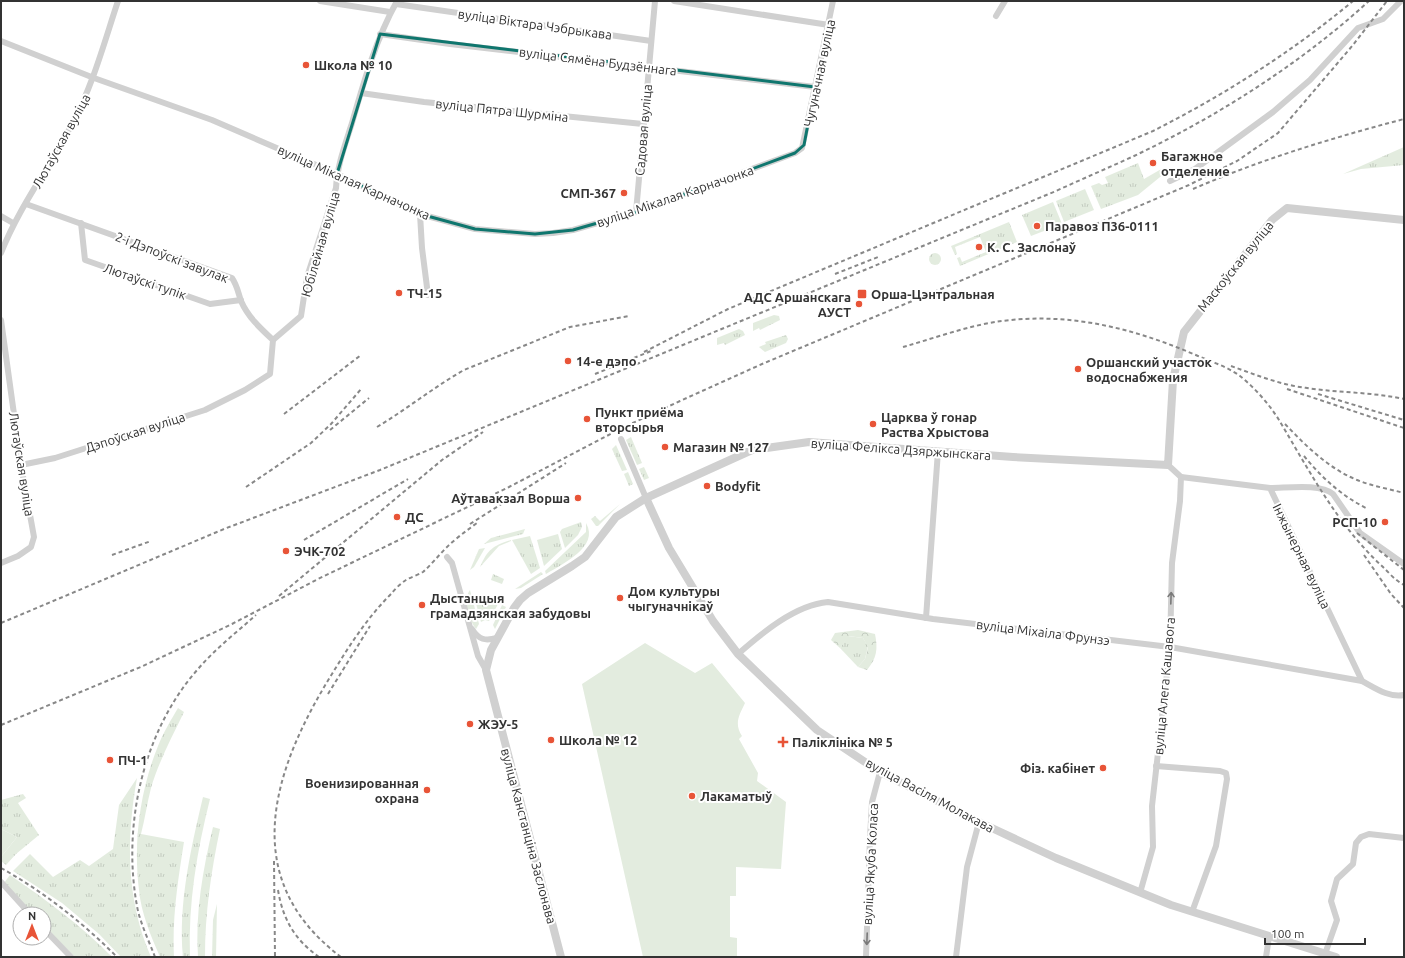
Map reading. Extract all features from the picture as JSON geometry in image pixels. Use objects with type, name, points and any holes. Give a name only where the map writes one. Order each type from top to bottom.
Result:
[{"type":"street","name":"Лютаўская вуліца","points":[[1,253],[13,223],[26,204],[73,124],[94,78],[118,1]]},
{"type":"street","points":[[320,1],[390,12]]},
{"type":"street","name":"Садовая вуліца","points":[[636,212],[655,1]]},
{"type":"street","points":[[674,1],[829,25]]},
{"type":"street","name":"Чугуначная вуліца","points":[[804,145],[833,1]]},
{"type":"street","points":[[996,16],[1005,1]]},
{"type":"street","points":[[1170,181],[1195,169],[1273,112],[1310,80],[1358,28],[1383,18],[1401,1]]},
{"type":"street","name":"Юбілейная вуліца","points":[[273,340],[300,316],[308,277],[336,188],[337,174],[361,93],[380,34],[390,12],[396,3]]},
{"type":"street","name":"вуліца Віктара Чэбрыкава","points":[[396,3],[652,41]]},
{"type":"street","name":"вуліца Сямёна Будзённага","points":[[380,34],[450,44],[648,66],[815,88]]},
{"type":"street","name":"вуліца Мікалая Карначонка","points":[[1,41],[94,78],[212,120],[337,174],[420,214],[475,229],[535,234],[573,230],[636,212],[795,154],[804,145]]},
{"type":"street","name":"вуліца Пятра Шурміна","points":[[361,93],[424,102],[643,124]]},
{"type":"street","name":"2-і Дэпоўскі завулак","points":[[26,204],[232,278],[237,285],[241,300],[255,324],[273,340]]},
{"type":"street","name":"Маскоўская вуліца","points":[[1168,465],[1173,380],[1184,332],[1272,220],[1287,208],[1404,220]]},
{"type":"street","points":[[420,214],[422,248],[428,295]]},
{"type":"street","points":[[1,216],[13,223]]},
{"type":"street","name":"Лютаўскі тупік","points":[[81,223],[85,260],[210,304],[241,300]]},
{"type":"street","name":"Лютаўская вуліца","points":[[1,320],[21,465],[34,536],[32,547],[18,556],[1,563]]},
{"type":"street","name":"Дэпоўская вуліца","points":[[21,465],[55,458],[205,410],[245,390],[270,374],[273,340]]},
{"type":"street","name":"вуліца Васіля Молакава","points":[[621,439],[667,544],[695,592],[738,654],[817,730],[880,772],[1056,858],[1140,893],[1192,912],[1336,957]]},
{"type":"street","name":"вуліца Фелікса Дзяржынскага","points":[[486,670],[488,659],[497,638],[520,600],[528,593],[585,557],[616,517],[646,498],[752,450],[809,442],[1168,465]]},
{"type":"street","points":[[926,618],[938,451]]},
{"type":"street","points":[[1168,465],[1181,477]]},
{"type":"street","name":"Інжынерная вуліца","points":[[1181,477],[1270,488],[1362,681]]},
{"type":"street","name":"вуліца Алега Кашавога","points":[[1140,893],[1153,847],[1153,790],[1170,647],[1172,563],[1180,501],[1181,477]]},
{"type":"street","points":[[1270,488],[1320,487],[1328,490],[1333,494],[1360,533],[1404,564]]},
{"type":"street","name":"вуліца Канстанціна Заслонава","points":[[447,557],[452,563],[478,656],[486,670],[561,957]]},
{"type":"street","name":"вуліца Міхаіла Фрунзэ","points":[[738,654],[785,618],[802,608],[816,603],[828,602],[926,618],[1170,647],[1362,681]]},
{"type":"street","points":[[471,627],[480,638],[488,641],[497,638]]},
{"type":"street","points":[[1362,681],[1383,692],[1394,695],[1404,695]]},
{"type":"street","points":[[1156,766],[1220,771],[1226,773],[1227,779],[1216,846],[1192,912]]},
{"type":"street","name":"вуліца Якуба Коласа","points":[[866,957],[872,802],[880,772]]},
{"type":"street","points":[[956,957],[967,868],[980,822]]},
{"type":"street","points":[[1325,954],[1337,920],[1331,901],[1337,879],[1353,864],[1356,844],[1361,837],[1369,834],[1404,838]]},
{"type":"street","points":[[1,882],[23,906]]},
{"type":"street","points":[[52,937],[71,957]]},
{"type":"street","points":[[1266,957],[1269,937]]},
{"type":"highlighted area","points":[[380,34],[815,87],[804,145],[795,153],[636,212],[573,230],[535,234],[475,229],[420,214],[337,174]]},
{"type":"green space","points":[[1404,147],[1404,165],[1361,169],[1343,174]]},
{"type":"green space","points":[[1138,163],[1144,179],[1163,168],[1165,173],[1138,195],[1101,209],[1091,186],[1099,183],[1102,185],[1108,183],[1105,177]]},
{"type":"green space","points":[[1085,189],[1094,210],[1064,222],[1056,201]]},
{"type":"green space","points":[[1053,202],[1062,224],[1031,236],[1022,215]]},
{"type":"green space","points":[[1009,222],[1017,242],[960,266],[957,258],[960,257],[962,262],[986,252],[980,237],[955,247],[957,254],[955,255],[951,246]]},
{"type":"green space","points":[[937,253],[940,254],[940,264],[933,265],[930,264],[929,257],[930,254]]},
{"type":"green space","points":[[774,315],[779,316],[780,320],[760,330],[759,328],[753,331],[753,323]]},
{"type":"green space","points":[[739,329],[743,331],[745,335],[725,345],[724,343],[717,345],[717,338]]},
{"type":"green space","points":[[786,335],[788,339],[786,343],[765,352],[759,347],[766,344],[765,342]]},
{"type":"green space","points":[[631,437],[642,463],[637,465],[626,440]]},
{"type":"green space","points":[[616,445],[627,470],[622,471],[612,449]]},
{"type":"green space","points":[[644,467],[649,478],[644,480],[639,469]]},
{"type":"green space","points":[[628,472],[633,484],[629,486],[624,474]]},
{"type":"green space","points":[[620,504],[598,526],[596,526],[591,519],[595,516],[600,521]]},
{"type":"green space","points":[[581,522],[582,527],[578,535],[565,548],[560,532],[562,529]]},
{"type":"green space","points":[[586,523],[589,532],[588,540],[584,547],[569,560],[546,574],[545,571],[586,532]]},
{"type":"green space","points":[[525,529],[523,534],[484,544],[491,538]]},
{"type":"green space","points":[[558,534],[562,549],[544,566],[537,540]]},
{"type":"green space","points":[[530,536],[540,568],[531,574],[512,540]]},
{"type":"green space","points":[[511,540],[499,546],[480,567],[486,556],[495,546]]},
{"type":"green space","points":[[485,548],[474,567],[470,570],[479,549]]},
{"type":"green space","points":[[541,572],[543,574],[521,588],[515,589]]},
{"type":"green space","points":[[493,574],[504,579],[502,584],[491,580]]},
{"type":"green space","points":[[470,590],[479,624],[476,629],[467,610],[467,599]]},
{"type":"green space","points":[[474,596],[498,604],[489,621],[485,620],[481,622]]},
{"type":"green space","points":[[502,605],[506,607],[495,629],[493,625]]},
{"type":"green space","points":[[858,630],[875,634],[876,653],[867,670],[858,667],[865,659],[868,647],[863,638],[849,636],[840,648],[831,640],[835,633]]},
{"type":"green space","points":[[848,636],[863,638],[868,646],[865,659],[858,667],[840,648]]},
{"type":"green space","name":"Лакаматыў","points":[[645,643],[695,673],[712,663],[745,703],[738,720],[738,727],[742,736],[739,739],[758,773],[757,781],[786,802],[781,869],[736,867],[736,896],[730,896],[730,937],[737,938],[737,957],[643,957],[582,684]]},
{"type":"green space","points":[[178,708],[184,712],[154,778],[141,834],[184,842],[175,913],[174,957],[160,957],[147,924],[140,899],[137,872],[138,835],[142,798],[152,763],[162,736]]},
{"type":"green space","points":[[137,778],[131,824],[130,869],[137,913],[151,957],[121,957],[99,934],[62,903],[13,871],[30,854],[53,877],[80,860],[89,866],[113,849],[119,805]]},
{"type":"green space","points":[[23,794],[26,798],[18,803],[39,835],[16,854],[6,865],[1,861],[1,857],[17,837],[1,829],[1,800]]},
{"type":"green space","points":[[203,797],[210,799],[194,877],[190,917],[190,957],[183,957],[182,917],[184,897],[190,856]]},
{"type":"green space","points":[[213,827],[220,829],[209,893],[205,957],[198,957],[197,941],[199,908],[206,859]]},
{"type":"green space","points":[[1,829],[17,837],[1,857]]},
{"type":"green space","points":[[10,875],[50,903],[76,924],[112,957],[75,957],[52,934],[52,906],[26,906],[4,883]]},
{"type":"green space","points":[[217,904],[216,957],[212,957],[213,920]]},
{"type":"railway","points":[[644,352],[728,309],[1153,131],[1206,103],[1257,72],[1306,38],[1353,1]]},
{"type":"railway","points":[[1,623],[224,529],[380,470],[1056,191],[1165,140],[1227,106],[1257,87],[1315,46],[1369,1]]},
{"type":"railway","points":[[1,725],[143,666],[232,624],[318,579],[509,487],[622,428],[680,401],[762,364],[1189,185],[1237,161],[1278,133],[1353,45],[1387,1]]},
{"type":"railway","points":[[1193,189],[1245,168],[1297,150],[1404,119]]},
{"type":"railway","points":[[835,274],[878,257]]},
{"type":"railway","points":[[377,427],[464,370],[570,327],[629,316]]},
{"type":"railway","points":[[903,347],[990,323],[1028,319],[1053,319],[1103,325],[1127,331],[1175,346],[1225,367],[1246,381],[1266,402],[1279,420],[1338,516],[1367,551],[1393,577],[1404,585]]},
{"type":"railway","points":[[595,374],[651,351]]},
{"type":"railway","points":[[284,414],[361,355]]},
{"type":"railway","points":[[1231,366],[1297,387],[1380,395],[1404,399]]},
{"type":"railway","points":[[246,487],[311,443],[331,424],[362,388]]},
{"type":"railway","points":[[1287,389],[1404,428]]},
{"type":"railway","points":[[1318,394],[1404,420]]},
{"type":"railway","points":[[330,430],[369,398]]},
{"type":"railway","points":[[1285,424],[1318,456],[1346,475],[1375,486],[1404,493]]},
{"type":"railway","points":[[279,596],[442,460],[483,432]]},
{"type":"railway","points":[[1304,456],[1333,486],[1350,499],[1368,509]]},
{"type":"railway","points":[[470,524],[566,463]]},
{"type":"railway","points":[[304,540],[408,479]]},
{"type":"railway","points":[[341,957],[308,926],[287,893],[276,858],[275,822],[281,784],[294,747],[311,710],[338,664],[366,622],[400,584],[423,572],[449,545],[477,523]]},
{"type":"railway","points":[[1357,533],[1404,570]]},
{"type":"railway","points":[[112,555],[151,541]]},
{"type":"railway","points":[[1364,555],[1391,594],[1404,608]]},
{"type":"railway","points":[[155,957],[138,912],[133,875],[132,844],[135,812],[141,780],[163,721],[179,694],[198,669],[226,641],[256,615]]},
{"type":"railway","points":[[328,694],[370,626]]},
{"type":"railway","points":[[274,861],[275,957]]},
{"type":"railway","points":[[1,868],[17,877],[62,908],[117,957]]},
{"type":"railway","points":[[278,890],[283,911],[291,928],[303,944],[319,957]]},
{"type":"place","name":"Школа № 10","points":[[306,65]]},
{"type":"place","name":"Багажное отделение","points":[[1153,163]]},
{"type":"place","name":"СМП-367","points":[[624,193]]},
{"type":"place","name":"Паравоз П36-0111","points":[[1037,226]]},
{"type":"place","name":"К. С. Заслонаў","points":[[979,247]]},
{"type":"place","name":"ТЧ-15","points":[[399,293]]},
{"type":"place","name":"Орша-Цэнтральная","points":[[862,294]]},
{"type":"place","name":"АДС Аршанскага АУСТ","points":[[859,304]]},
{"type":"place","name":"14-е дэпо","points":[[568,361]]},
{"type":"place","name":"Оршанский участок водоснабжения","points":[[1078,369]]},
{"type":"place","name":"Пункт приёма вторсырья","points":[[587,419]]},
{"type":"place","name":"Царква ў гонар Раства Хрыстова","points":[[873,424]]},
{"type":"place","name":"Магазин № 127","points":[[665,447]]},
{"type":"place","name":"Bodyfit","points":[[707,486]]},
{"type":"place","name":"Аўтавакзал Ворша","points":[[578,498]]},
{"type":"place","name":"ДС","points":[[397,517]]},
{"type":"place","name":"РСП-10","points":[[1385,522]]},
{"type":"place","name":"ЭЧК-702","points":[[286,551]]},
{"type":"place","name":"Дом культуры чыгуначнікаў","points":[[620,598]]},
{"type":"place","name":"Дыстанцыя грамадзянская забудовы","points":[[422,605]]},
{"type":"place","name":"ЖЭУ-5","points":[[470,724]]},
{"type":"place","name":"Школа № 12","points":[[551,740]]},
{"type":"place","name":"Паліклініка № 5","points":[[783,742]]},
{"type":"place","name":"ПЧ-1","points":[[110,760]]},
{"type":"place","name":"Фіз. кабінет","points":[[1103,768]]},
{"type":"place","name":"Военизированная охрана","points":[[427,790]]},
{"type":"place","name":"Лакаматыў","points":[[692,796]]}]
